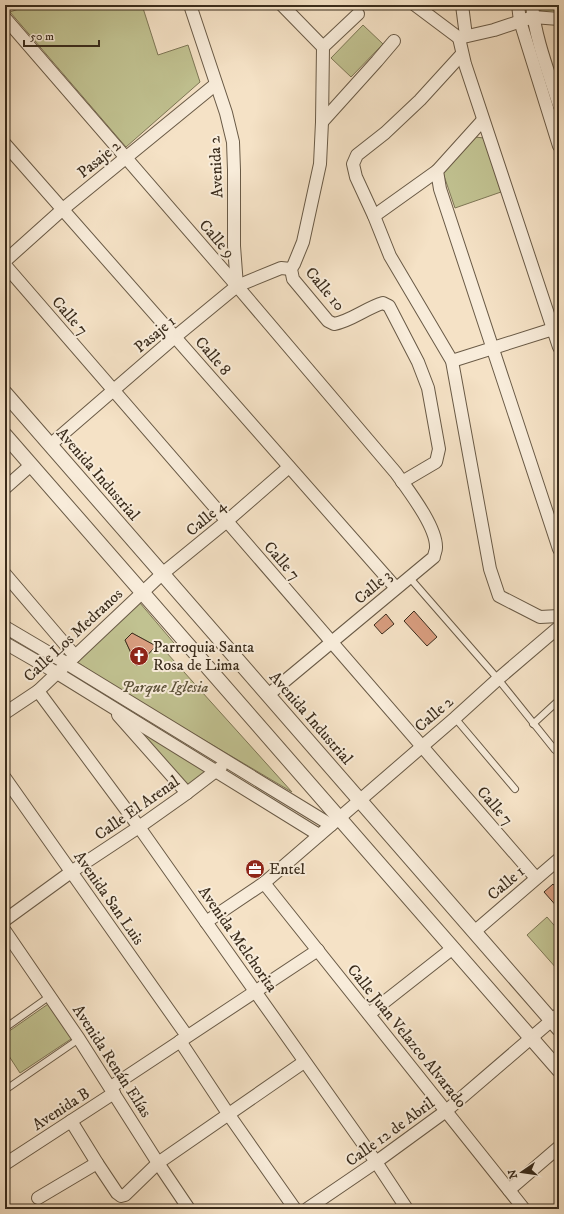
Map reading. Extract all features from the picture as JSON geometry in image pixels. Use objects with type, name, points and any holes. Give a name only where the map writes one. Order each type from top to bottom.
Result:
[{"type":"street","name":"Avenida 2","points":[[190,5],[226,113],[233,142],[236,286]]},
{"type":"street","points":[[282,5],[324,47],[358,14]]},
{"type":"street","points":[[415,5],[462,37],[494,30],[520,21],[532,11]]},
{"type":"street","points":[[462,5],[462,54],[483,120],[556,328],[559,347]]},
{"type":"street","points":[[518,5],[520,21],[559,146]]},
{"type":"street","points":[[532,11],[559,19]]},
{"type":"street","points":[[532,11],[540,44],[559,104]]},
{"type":"street","name":"Calle 9","points":[[5,18],[236,286],[402,482]]},
{"type":"street","points":[[322,122],[394,41]]},
{"type":"street","name":"Calle 10","points":[[324,47],[320,164],[303,242],[291,269],[293,279],[328,321],[334,324],[340,323],[376,305],[384,303],[389,306],[418,362],[428,388],[439,449],[436,462],[402,482]]},
{"type":"street","points":[[462,54],[420,100],[385,133],[357,155],[352,164],[356,177],[390,256],[452,361],[490,569],[499,596],[540,617],[559,616]]},
{"type":"street","name":"Pasaje 2","points":[[5,261],[62,209],[216,84]]},
{"type":"street","points":[[374,216],[438,171],[483,120]]},
{"type":"street","name":"Calle 8","points":[[5,144],[396,588]]},
{"type":"street","points":[[438,171],[440,189],[559,549]]},
{"type":"street","name":"Calle 7","points":[[5,264],[536,878]]},
{"type":"street","name":"Pasaje 1","points":[[50,445],[236,286],[281,268],[291,269]]},
{"type":"street","points":[[452,361],[556,328]]},
{"type":"street","name":"Avenida Industrial","points":[[5,393],[474,932],[548,1026],[559,1070]]},
{"type":"street","name":"Avenida Industrial","points":[[5,435],[142,592],[335,821],[452,948],[548,1026]]},
{"type":"street","points":[[5,488],[31,465]]},
{"type":"street","name":"Calle 4","points":[[142,592],[289,467]]},
{"type":"street","name":"Calle 3","points":[[268,696],[434,557],[436,548],[430,527],[416,502],[402,482]]},
{"type":"street","points":[[5,574],[71,659]]},
{"type":"street","name":"Calle Los Medranos","points":[[5,713],[38,691],[142,592]]},
{"type":"street","points":[[5,627],[71,659],[228,762],[335,821]]},
{"type":"street","name":"Calle 2","points":[[206,922],[264,883],[455,718],[498,678],[559,627]]},
{"type":"street","points":[[5,643],[110,705],[319,836]]},
{"type":"street","name":"Avenida Melchorita","points":[[38,691],[139,827],[376,1162],[407,1209]]},
{"type":"street","points":[[110,705],[187,793]]},
{"type":"street","name":"Calle El Arenal","points":[[5,920],[71,872],[187,793],[228,762]]},
{"type":"street","name":"Avenida San Luis","points":[[5,778],[184,1038],[230,1115],[295,1209]]},
{"type":"street","name":"Calle 1","points":[[474,932],[559,859]]},
{"type":"street","name":"Calle Juan Velazco Alvarado","points":[[264,883],[524,1209]]},
{"type":"street","name":"Avenida Renán Elías","points":[[5,931],[113,1090],[158,1164],[189,1209]]},
{"type":"street","points":[[368,1014],[452,948]]},
{"type":"street","name":"Avenida B","points":[[5,1164],[71,1121],[184,1038],[318,950]]},
{"type":"street","name":"Calle 12 de Abril","points":[[307,1209],[376,1162],[446,1111],[548,1026]]},
{"type":"street","points":[[71,1121],[117,1193],[121,1196],[125,1195],[158,1164],[304,1062]]},
{"type":"street","points":[[509,1190],[559,1147]]},
{"type":"street","points":[[38,1198],[97,1163]]},
{"type":"lane","points":[[409,577],[498,678],[533,724],[555,750],[559,752]]},
{"type":"lane","points":[[533,724],[559,700]]},
{"type":"lane","points":[[455,718],[515,789]]},
{"type":"lane","points":[[5,1028],[50,996]]},
{"type":"lane","points":[[5,1090],[79,1039]]},
{"type":"green space","points":[[30,5],[142,5],[158,55],[188,45],[200,82],[126,147],[10,12]]},
{"type":"green space","points":[[537,5],[559,5],[559,13],[543,12]]},
{"type":"green space","points":[[363,25],[383,44],[351,77],[331,58]]},
{"type":"green space","points":[[475,137],[484,138],[501,192],[455,208],[442,170]]},
{"type":"green space","name":"Parque Iglesia","points":[[140,603],[174,643],[166,652],[292,792],[123,692],[77,662]],"holes":[[[132,633],[156,646],[137,666],[125,640]]]},
{"type":"green space","points":[[124,717],[211,772],[190,789]]},
{"type":"green space","points":[[547,917],[559,931],[559,967],[557,969],[527,935]]},
{"type":"green space","points":[[51,1002],[74,1037],[20,1073],[5,1050],[5,1034]]},
{"type":"building","points":[[414,611],[437,637],[427,646],[404,621]]},
{"type":"building","points":[[386,614],[394,624],[382,634],[374,625]]},
{"type":"building","name":"Parroquia Santa Rosa de Lima","points":[[132,633],[156,646],[137,666],[125,640]]},
{"type":"building","points":[[553,884],[559,891],[559,909],[544,892]]},
{"type":"place","name":"Parroquia Santa Rosa de Lima","points":[[139,656]]},
{"type":"place","name":"Entel","points":[[255,869]]}]
